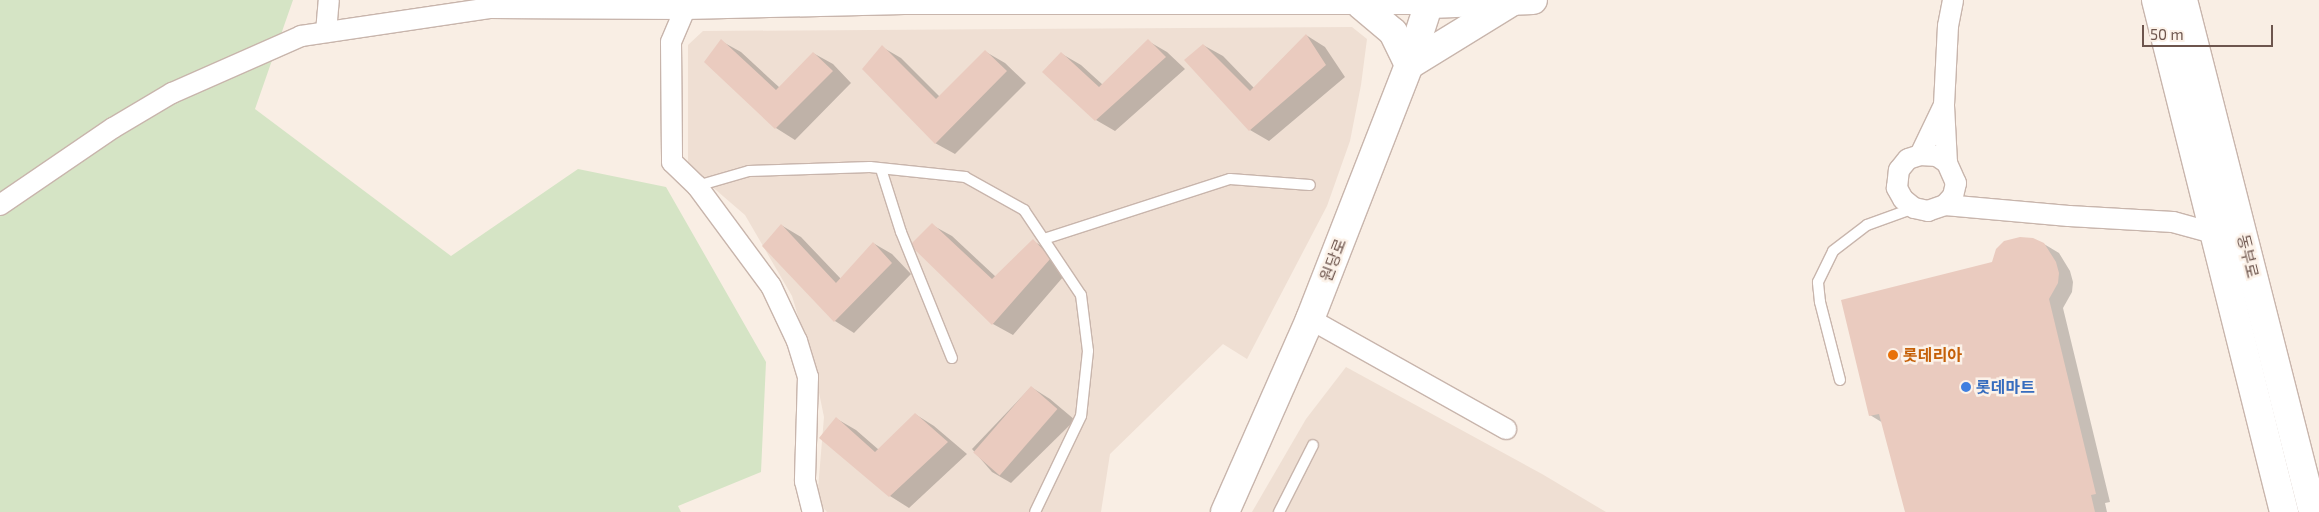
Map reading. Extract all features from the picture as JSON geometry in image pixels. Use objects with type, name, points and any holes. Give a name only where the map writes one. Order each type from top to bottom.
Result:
[{"type":"street","points":[[326,32],[330,0]]},
{"type":"street","points":[[0,205],[114,128],[172,92],[302,36],[491,8],[685,9],[903,2],[1361,5],[1518,0]]},
{"type":"street","points":[[1361,5],[1393,32],[1409,65],[1518,0]]},
{"type":"street","points":[[1952,0],[1948,26],[1944,105],[1948,163],[1956,183],[1995,209]]},
{"type":"street","name":"동부로","points":[[2156,0],[2284,512]]},
{"type":"street","name":"동부로","points":[[2183,0],[2313,512]]},
{"type":"street","name":"원당로","points":[[1225,512],[1310,318],[1409,65],[1430,2]]},
{"type":"street","points":[[685,9],[671,42],[672,162],[697,186],[771,286],[797,341],[808,377],[805,481],[813,512]]},
{"type":"street","points":[[1920,154],[1944,105]]},
{"type":"street","points":[[1948,163],[1937,156],[1920,154],[1908,159],[1899,170],[1897,188],[1903,200],[1914,208],[1928,211],[1945,205],[2173,222],[2213,233]]},
{"type":"street","points":[[1945,205],[1953,196],[1956,183]]},
{"type":"street","points":[[1310,318],[1506,429]]},
{"type":"lane","points":[[880,168],[901,232],[952,358]]},
{"type":"lane","points":[[697,186],[749,171],[880,168],[965,178],[1024,210],[1081,295],[1088,351],[1081,416],[1035,512]]},
{"type":"lane","points":[[1044,239],[1230,179],[1310,185]]},
{"type":"lane","points":[[1840,380],[1820,302],[1818,282],[1833,251],[1867,225],[1914,208]]},
{"type":"lane","points":[[1279,512],[1313,445]]},
{"type":"shaded area","points":[[1352,27],[1367,39],[1361,85],[1350,141],[1327,206],[1247,359],[1223,344],[1110,454],[1101,512],[827,512],[817,501],[824,417],[815,373],[792,296],[745,215],[688,166],[688,45],[703,31]]},
{"type":"shaded area","points":[[1346,367],[1542,474],[1606,512],[1252,512],[1306,419]]},
{"type":"green space","points":[[0,0],[293,0],[255,109],[451,256],[578,169],[666,187],[766,362],[761,472],[678,506],[681,512],[0,512]]},
{"type":"building","points":[[1306,34],[1326,65],[1249,131],[1184,60],[1203,44],[1250,91]]},
{"type":"building","points":[[721,39],[776,90],[813,52],[833,71],[775,129],[704,62]]},
{"type":"building","points":[[1148,39],[1166,57],[1095,121],[1042,72],[1061,52],[1099,87]]},
{"type":"building","points":[[882,45],[936,99],[985,50],[1007,71],[935,144],[862,69]]},
{"type":"building","points":[[932,223],[992,279],[1033,239],[1051,258],[992,325],[910,245]]},
{"type":"building","points":[[781,224],[836,283],[873,242],[892,263],[834,322],[762,246]]},
{"type":"building","name":"롯데마트","points":[[2020,237],[2033,238],[2044,243],[2056,262],[2059,273],[2058,283],[2049,299],[2096,494],[2091,495],[2095,512],[1905,512],[1879,414],[1869,416],[1841,300],[1992,262],[1996,249],[2004,241]]},
{"type":"building","points":[[1031,386],[1057,409],[1000,475],[973,452]]},
{"type":"building","points":[[915,413],[948,442],[889,497],[819,438],[836,417],[875,452]]},
{"type":"place","name":"롯데리아","points":[[1893,355]]},
{"type":"place","name":"롯데마트","points":[[1966,387]]}]
